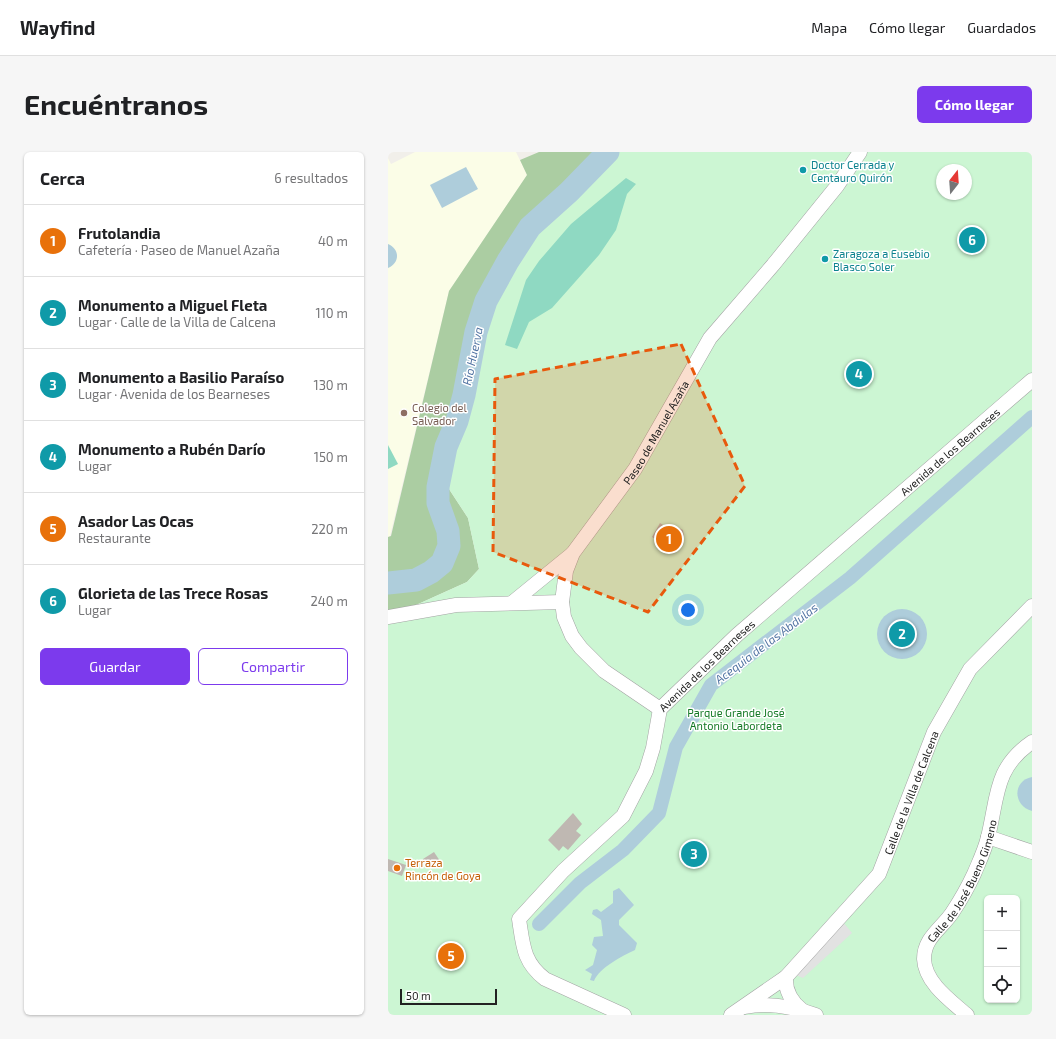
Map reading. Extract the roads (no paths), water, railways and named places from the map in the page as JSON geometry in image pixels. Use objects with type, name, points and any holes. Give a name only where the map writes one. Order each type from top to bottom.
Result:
[{"type":"street","name":"Paseo de Manuel Azaña","points":[[660,709],[604,671],[581,648],[572,636],[564,617],[562,602],[566,571],[573,553],[635,469],[710,338],[773,265],[837,186],[860,152]]},
{"type":"street","name":"Avenida de los Bearneses","points":[[624,1015],[545,979],[536,972],[525,956],[519,919],[563,871],[623,816],[646,771],[653,748],[660,709],[737,635],[1032,380]]},
{"type":"street","points":[[513,602],[573,553]]},
{"type":"street","points":[[388,617],[456,605],[513,602],[562,602]]},
{"type":"street","name":"Calle de la Villa de Calcena","points":[[736,1012],[786,977],[879,874],[934,732],[970,669],[1032,606]]},
{"type":"street","name":"Calle de José Bueno Gimeno","points":[[967,1015],[947,997],[929,975],[925,965],[925,949],[928,941],[951,914],[970,882],[988,837],[997,789],[1009,762],[1032,742]]},
{"type":"street","points":[[988,837],[1032,852]]},
{"type":"street","points":[[786,977],[788,992],[796,1005],[802,1010]]},
{"type":"street","points":[[736,1012],[762,1005],[780,1006],[802,1010],[816,1015]]},
{"type":"water","points":[[466,167],[478,189],[442,208],[430,185]]},
{"type":"water","points":[[388,244],[395,249],[397,256],[395,263],[388,268]]},
{"type":"water","points":[[902,609],[911,611],[922,620],[927,634],[925,643],[916,654],[902,659],[893,657],[882,648],[877,634],[879,625],[888,614]]},
{"type":"water","points":[[1032,777],[1032,811],[1021,804],[1017,794],[1021,783],[1025,779]]},
{"type":"water","points":[[619,888],[634,905],[619,920],[619,925],[637,943],[635,950],[606,967],[594,981],[590,980],[592,974],[585,970],[593,965],[597,950],[592,945],[594,937],[603,936],[601,920],[592,914],[593,910],[597,909],[601,912],[613,903],[613,891]]},
{"type":"waterway","name":"Río Huerva","points":[[388,583],[416,580],[431,572],[442,563],[449,546],[448,531],[438,503],[438,487],[446,447],[457,421],[464,395],[476,332],[486,301],[508,261],[530,227],[569,192],[608,152]]},
{"type":"waterway","name":"Acequia de las Abdulas","points":[[539,924],[580,883],[623,850],[659,813],[676,747],[711,685],[850,578],[1032,417]]},
{"type":"place","name":"Doctor Cerrada y Centauro Quirón","points":[[803,170]]},
{"type":"place","name":"Glorieta de las Trece Rosas","points":[[972,240]]},
{"type":"place","name":"Zaragoza a Eusebio Blasco Soler","points":[[825,259]]},
{"type":"place","name":"Monumento a Rubén Darío","points":[[859,374]]},
{"type":"place","name":"Colegio del Salvador","points":[[404,413]]},
{"type":"place","name":"Frutolandia","points":[[669,539]]},
{"type":"place","name":"Monumento a Miguel Fleta","points":[[902,634]]},
{"type":"place","name":"Monumento a Basilio Paraíso","points":[[694,854]]},
{"type":"place","name":"Terraza Rincón de Goya","points":[[397,868]]},
{"type":"place","name":"Asador Las Ocas","points":[[451,956]]},
{"type":"park label","name":"Parque Grande José Antonio Labordeta","points":[[736,718]]}]
